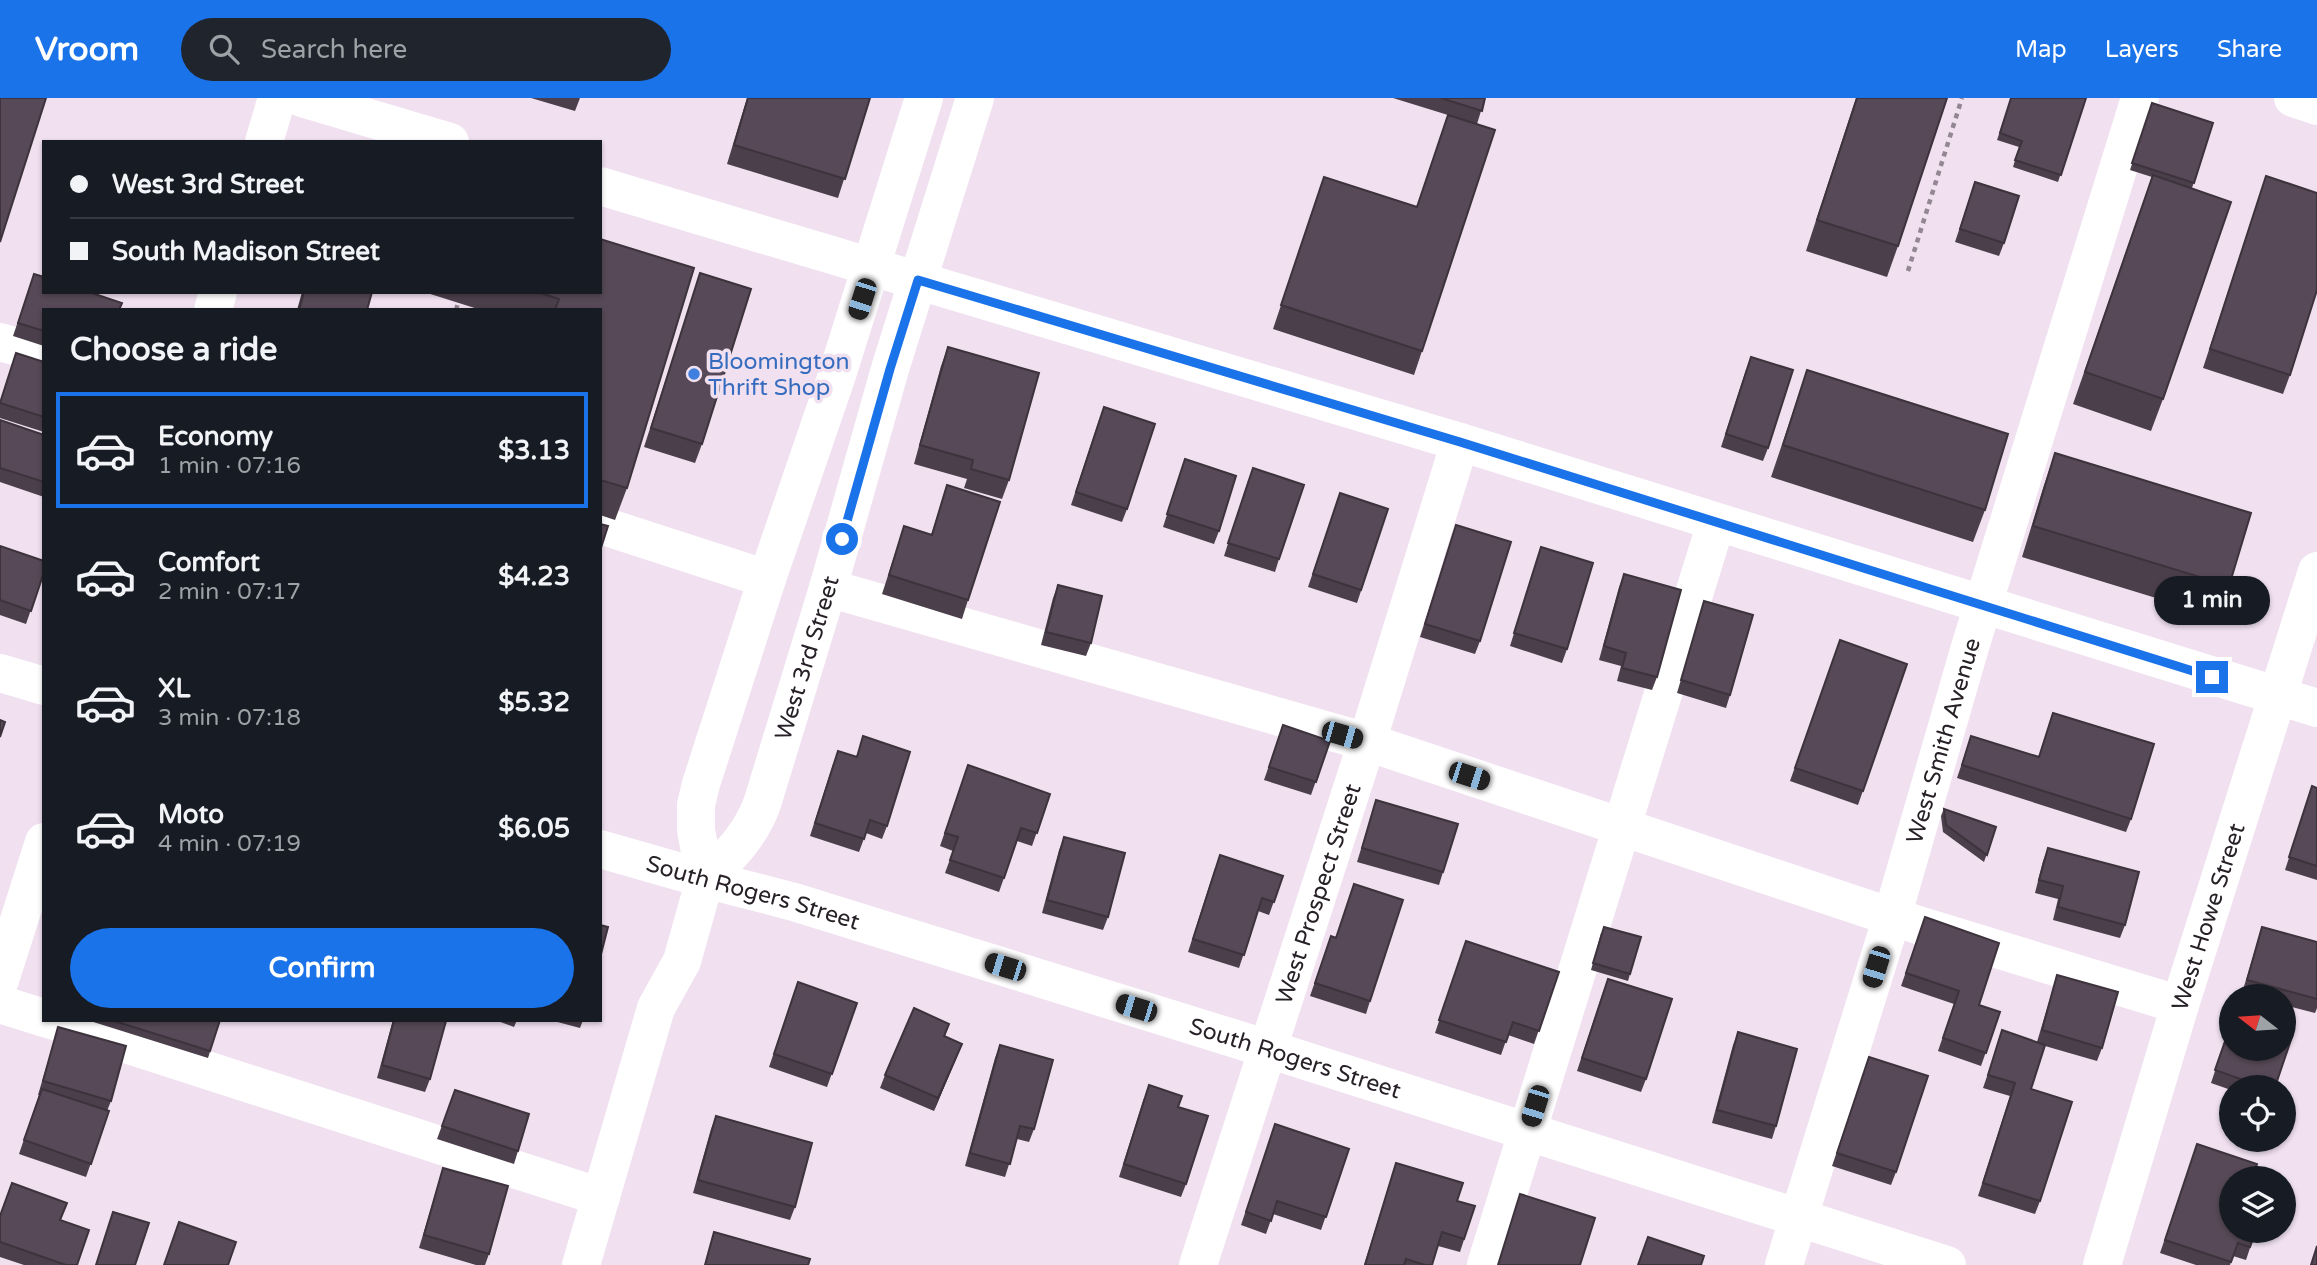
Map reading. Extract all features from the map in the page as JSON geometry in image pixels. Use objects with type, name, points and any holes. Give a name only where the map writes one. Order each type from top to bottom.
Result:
[{"type":"street","points":[[265,140],[277,98]]},
{"type":"street","points":[[302,98],[443,140]]},
{"type":"street","points":[[581,1265],[656,1008],[682,961],[705,879],[696,830],[698,794],[767,579],[837,375],[924,98]]},
{"type":"street","name":"West 3rd Street","points":[[705,879],[739,846],[758,814],[828,588],[890,369],[975,98]]},
{"type":"street","name":"West Smith Avenue","points":[[1784,1265],[2140,98]]},
{"type":"street","points":[[2293,98],[2317,106]]},
{"type":"street","points":[[602,187],[1460,442],[2317,709]]},
{"type":"street","points":[[0,342],[42,353]]},
{"type":"street","name":"West Prospect Street","points":[[1198,1265],[1367,743],[1460,442]]},
{"type":"street","points":[[1486,1265],[1716,523]]},
{"type":"street","points":[[602,526],[767,579]]},
{"type":"street","name":"West Howe Street","points":[[2102,1265],[2180,1004],[2317,571]]},
{"type":"street","points":[[828,588],[1367,743],[1892,917],[2180,1004]]},
{"type":"street","points":[[0,673],[42,685]]},
{"type":"street","points":[[0,980],[42,848]]},
{"type":"street","name":"South Rogers Street","points":[[602,850],[794,902],[1268,1049],[1947,1265]]},
{"type":"street","points":[[0,1004],[42,1017]]},
{"type":"street","points":[[57,1022],[601,1197]]},
{"type":"path","points":[[1908,271],[1962,98]]},
{"type":"path","points":[[457,308],[458,303]]},
{"type":"building","points":[[0,98],[46,98],[0,242]]},
{"type":"building","points":[[748,98],[870,98],[845,179],[734,145]]},
{"type":"building","points":[[1441,98],[1485,98],[1482,111]]},
{"type":"building","points":[[1857,98],[1947,98],[1898,246],[1817,220]]},
{"type":"building","points":[[2011,98],[2086,98],[2061,175],[2015,160],[2022,141],[2000,133]]},
{"type":"building","points":[[2152,103],[2213,123],[2194,183],[2132,163]]},
{"type":"building","points":[[1448,115],[1495,130],[1422,351],[1281,305],[1324,177],[1417,207]]},
{"type":"building","points":[[2153,175],[2231,202],[2163,399],[2085,372]]},
{"type":"building","points":[[2266,176],[2317,193],[2317,290],[2290,375],[2210,349]]},
{"type":"building","points":[[1975,182],[2019,196],[2004,243],[1960,229]]},
{"type":"building","points":[[602,240],[694,268],[627,488],[602,481],[602,308],[556,308],[559,299],[544,294],[602,294]]},
{"type":"building","points":[[700,273],[751,289],[702,444],[651,428]]},
{"type":"building","points":[[34,274],[42,276],[42,294],[95,294],[122,303],[120,308],[42,308],[42,330],[18,323]]},
{"type":"building","points":[[303,294],[371,294],[368,308],[300,308]]},
{"type":"building","points":[[948,347],[1039,373],[1009,480],[971,469],[973,460],[920,445]]},
{"type":"building","points":[[16,353],[42,361],[42,416],[0,403]]},
{"type":"building","points":[[1751,357],[1793,370],[1768,448],[1726,434]]},
{"type":"building","points":[[1807,370],[2008,434],[1985,510],[1783,445]]},
{"type":"building","points":[[1104,407],[1155,424],[1127,509],[1076,492]]},
{"type":"building","points":[[0,420],[42,434],[42,481],[0,468]]},
{"type":"building","points":[[2055,453],[2251,513],[2229,586],[2033,526]]},
{"type":"building","points":[[1185,459],[1236,476],[1219,531],[1167,514]]},
{"type":"building","points":[[1253,468],[1304,485],[1279,559],[1228,543]]},
{"type":"building","points":[[947,485],[1000,502],[968,600],[889,575],[904,526],[932,535]]},
{"type":"building","points":[[1340,493],[1388,509],[1361,590],[1313,574]]},
{"type":"building","points":[[602,524],[608,526],[602,545]]},
{"type":"building","points":[[1456,525],[1511,542],[1480,641],[1425,624]]},
{"type":"building","points":[[0,546],[42,560],[42,578],[31,611],[0,600]]},
{"type":"building","points":[[1541,547],[1593,563],[1567,649],[1514,633]]},
{"type":"building","points":[[1624,574],[1681,590],[1657,677],[1622,668],[1626,653],[1604,646]]},
{"type":"building","points":[[1058,585],[1102,596],[1091,643],[1046,632]]},
{"type":"building","points":[[1704,601],[1753,615],[1730,695],[1681,680]]},
{"type":"building","points":[[1840,640],[1907,664],[1863,791],[1795,768]]},
{"type":"building","points":[[2053,713],[2154,744],[2131,819],[1962,765],[1971,736],[2039,757]]},
{"type":"building","points":[[0,720],[5,722],[0,737]]},
{"type":"building","points":[[1283,725],[1330,741],[1316,782],[1269,767]]},
{"type":"building","points":[[863,736],[910,752],[887,826],[870,820],[864,839],[815,823],[838,751],[857,757]]},
{"type":"building","points":[[968,765],[1050,794],[1037,833],[1021,828],[1004,878],[950,860],[958,837],[945,833]]},
{"type":"building","points":[[2312,786],[2317,788],[2317,866],[2289,857]]},
{"type":"building","points":[[1376,800],[1458,824],[1443,872],[1362,848]]},
{"type":"building","points":[[1944,809],[1996,827],[1987,855],[1946,825]]},
{"type":"building","points":[[1064,837],[1125,853],[1108,917],[1047,900]]},
{"type":"building","points":[[2048,848],[2139,872],[2125,925],[2058,907],[2063,886],[2039,880]]},
{"type":"building","points":[[1220,855],[1283,876],[1274,902],[1262,898],[1244,955],[1193,939]]},
{"type":"building","points":[[1354,884],[1403,900],[1370,1001],[1315,983],[1331,936],[1336,938]]},
{"type":"building","points":[[1925,917],[1999,943],[1979,1005],[2000,1012],[1986,1053],[1943,1038],[1959,991],[1906,973]]},
{"type":"building","points":[[602,926],[608,927],[602,950]]},
{"type":"building","points":[[1604,927],[1641,937],[1630,974],[1593,963]]},
{"type":"building","points":[[2262,927],[2317,942],[2317,999],[2296,993],[2296,984],[2262,984],[2247,980]]},
{"type":"building","points":[[1466,941],[1559,972],[1539,1031],[1513,1022],[1506,1042],[1439,1020]]},
{"type":"building","points":[[2057,975],[2118,992],[2102,1048],[2042,1030]]},
{"type":"building","points":[[1608,979],[1672,999],[1646,1079],[1582,1058]]},
{"type":"building","points":[[798,982],[857,1003],[832,1074],[774,1054]]},
{"type":"building","points":[[914,1008],[949,1024],[944,1036],[962,1044],[938,1098],[885,1075]]},
{"type":"building","points":[[117,1022],[219,1022],[210,1051]]},
{"type":"building","points":[[393,1022],[446,1022],[430,1079],[382,1065]]},
{"type":"building","points":[[58,1027],[126,1046],[111,1101],[43,1081]]},
{"type":"building","points":[[2002,1030],[2045,1045],[2031,1089],[2072,1102],[2040,1201],[1983,1183],[2015,1083],[1988,1075]]},
{"type":"building","points":[[1738,1032],[1797,1049],[1776,1126],[1717,1110]]},
{"type":"building","points":[[1000,1045],[1053,1060],[1034,1129],[1020,1126],[1010,1164],[970,1153]]},
{"type":"building","points":[[1869,1057],[1928,1076],[1896,1172],[1837,1153]]},
{"type":"building","points":[[2219,1058],[2219,1061],[2284,1061],[2279,1075],[2229,1075],[2215,1070]]},
{"type":"building","points":[[1149,1085],[1182,1096],[1178,1107],[1208,1116],[1186,1184],[1124,1164]]},
{"type":"building","points":[[42,1089],[109,1111],[91,1164],[24,1140]]},
{"type":"building","points":[[455,1090],[529,1114],[518,1151],[442,1126]]},
{"type":"building","points":[[716,1116],[812,1143],[795,1207],[698,1180]]},
{"type":"building","points":[[1275,1124],[1349,1149],[1326,1217],[1277,1201],[1271,1221],[1246,1212]]},
{"type":"building","points":[[2197,1144],[2257,1164],[2219,1166],[2219,1243],[2238,1243],[2231,1262],[2165,1240]]},
{"type":"building","points":[[1396,1163],[1463,1183],[1457,1201],[1475,1206],[1464,1239],[1442,1232],[1432,1265],[1406,1259],[1404,1265],[1365,1265]]},
{"type":"building","points":[[443,1168],[508,1186],[489,1254],[424,1235]]},
{"type":"building","points":[[12,1183],[67,1203],[60,1220],[89,1230],[77,1265],[66,1265],[0,1242],[0,1216]]},
{"type":"building","points":[[1520,1194],[1595,1218],[1580,1265],[1498,1265]]},
{"type":"building","points":[[113,1212],[149,1223],[135,1265],[96,1265]]},
{"type":"building","points":[[179,1222],[236,1242],[228,1265],[164,1265]]},
{"type":"building","points":[[714,1232],[810,1259],[808,1265],[705,1265]]},
{"type":"building","points":[[1648,1237],[1704,1256],[1701,1265],[1638,1265]]},
{"type":"building","points":[[2317,1246],[2317,1265],[2311,1265]]},
{"type":"place","name":"Bloomington Thrift Shop","points":[[694,374]]},
{"type":"route","points":[[842,539],[918,280],[1460,442],[2212,677]]}]
